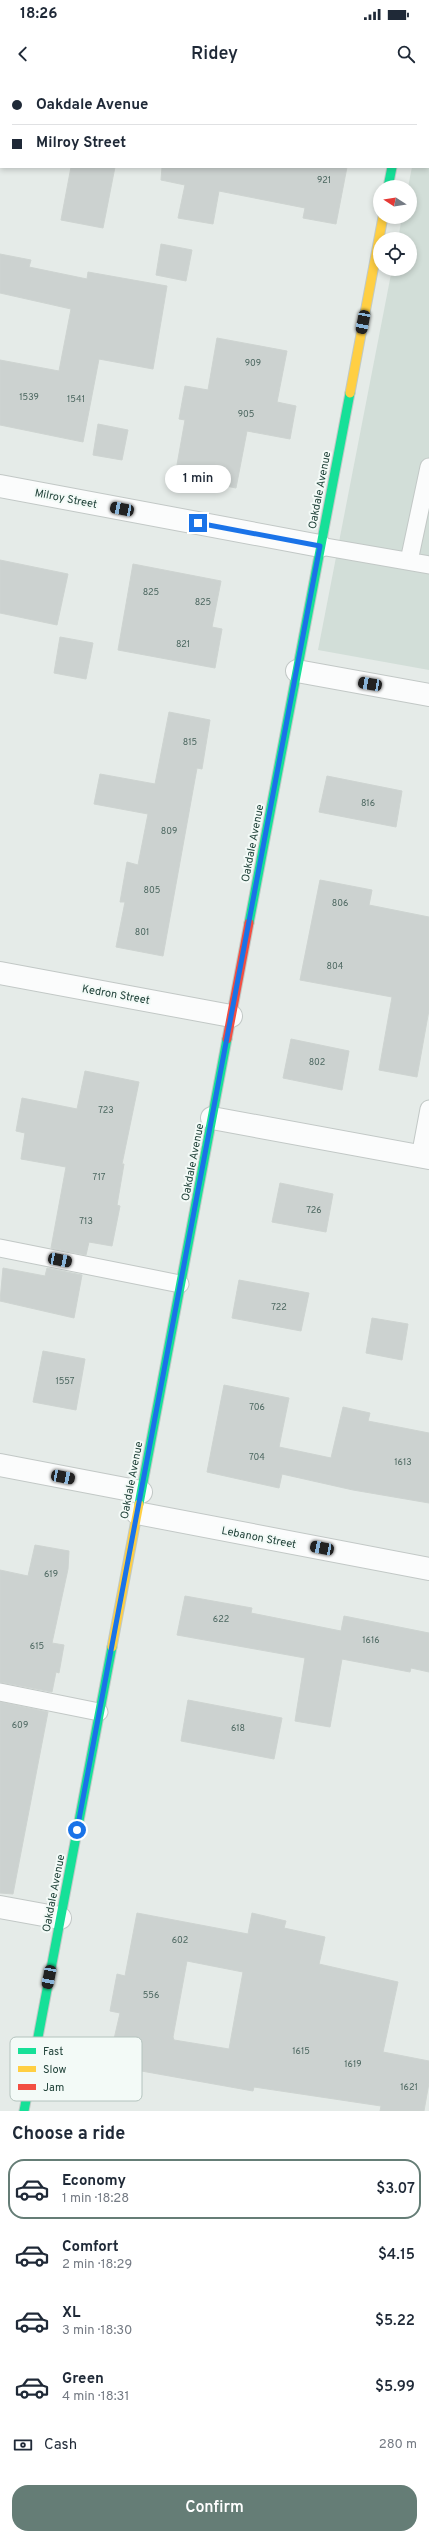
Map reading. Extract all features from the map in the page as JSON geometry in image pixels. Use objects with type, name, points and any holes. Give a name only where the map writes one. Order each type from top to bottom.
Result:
[{"type":"street","points":[[389,180],[392,168]]},
{"type":"street","name":"Oakdale Avenue","points":[[38,2037],[381,224]]},
{"type":"street","name":"Milroy Street","points":[[0,486],[320,546]]},
{"type":"street","points":[[296,671],[429,695]]},
{"type":"street","name":"Kedron Street","points":[[0,973],[231,1016]]},
{"type":"street","points":[[212,1118],[424,1157]]},
{"type":"street","points":[[0,1465],[141,1492]]},
{"type":"street","name":"Lebanon Street","points":[[137,1514],[429,1568]]},
{"type":"street","points":[[0,1907],[60,1918]]},
{"type":"street","name":"Oakdale Avenue","points":[[25,2111],[27,2101]]},
{"type":"lane","points":[[409,561],[429,467]]},
{"type":"lane","points":[[320,546],[429,565]]},
{"type":"lane","points":[[424,1157],[429,1109]]},
{"type":"lane","points":[[0,1248],[180,1284]]},
{"type":"lane","points":[[0,1692],[100,1712]]},
{"type":"shaded area","points":[[412,168],[429,168],[429,670],[318,650],[391,276],[417,276],[417,232],[399,232],[401,224],[417,224],[417,180],[409,180]]},
{"type":"building","points":[[71,168],[115,168],[103,228],[61,220]]},
{"type":"building","points":[[162,168],[347,168],[336,224],[303,218],[305,208],[219,191],[213,224],[178,218],[185,185],[161,180]]},
{"type":"building","points":[[161,244],[192,250],[186,281],[156,275]]},
{"type":"building","points":[[0,254],[31,260],[29,267],[87,279],[88,272],[167,286],[153,369],[99,359],[83,442],[0,425],[0,360],[59,371],[71,309],[0,293]]},
{"type":"building","points":[[217,338],[287,351],[277,402],[296,406],[290,439],[247,431],[236,488],[175,476],[185,420],[179,419],[185,386],[208,390]]},
{"type":"building","points":[[98,424],[128,430],[122,460],[93,455]]},
{"type":"building","points":[[0,560],[68,574],[57,625],[0,613]]},
{"type":"building","points":[[133,564],[221,581],[212,627],[222,629],[215,668],[118,650]]},
{"type":"building","points":[[60,637],[93,643],[86,679],[54,673]]},
{"type":"building","points":[[169,712],[210,720],[202,769],[197,768],[163,956],[116,947],[125,902],[120,902],[127,862],[138,865],[148,814],[94,804],[100,774],[155,784]]},
{"type":"building","points":[[327,776],[402,791],[396,827],[319,812]]},
{"type":"building","points":[[320,880],[372,890],[369,905],[429,917],[429,1010],[417,1077],[379,1070],[392,997],[300,980]]},
{"type":"building","points":[[291,1039],[349,1051],[342,1090],[283,1078]]},
{"type":"building","points":[[85,1071],[139,1082],[122,1164],[124,1164],[117,1205],[120,1206],[112,1246],[89,1242],[86,1255],[51,1248],[66,1167],[21,1159],[25,1133],[16,1131],[22,1098],[77,1109]]},
{"type":"building","points":[[280,1183],[333,1194],[326,1232],[272,1222]]},
{"type":"building","points":[[3,1268],[45,1276],[47,1268],[82,1275],[74,1318],[0,1301]]},
{"type":"building","points":[[239,1280],[309,1293],[301,1331],[232,1318]]},
{"type":"building","points":[[372,1318],[408,1324],[402,1360],[366,1353]]},
{"type":"building","points":[[43,1351],[85,1359],[76,1410],[33,1402]]},
{"type":"building","points":[[224,1385],[289,1398],[279,1447],[331,1458],[343,1407],[370,1413],[368,1421],[429,1433],[429,1503],[353,1490],[282,1474],[279,1488],[207,1472]]},
{"type":"building","points":[[35,1545],[69,1551],[68,1569],[52,1643],[64,1645],[59,1673],[56,1672],[52,1692],[0,1682],[0,1570],[28,1576]]},
{"type":"building","points":[[185,1596],[252,1608],[251,1613],[341,1631],[344,1616],[429,1633],[429,1672],[411,1668],[410,1672],[342,1659],[330,1727],[295,1721],[305,1658],[177,1635]]},
{"type":"building","points":[[188,1700],[282,1718],[274,1759],[181,1741]]},
{"type":"building","points":[[0,1702],[48,1712],[13,1894],[0,1893]]},
{"type":"building","points":[[137,1913],[248,1934],[252,1913],[286,1921],[284,1928],[325,1937],[319,1964],[398,1982],[383,2052],[429,2061],[429,2083],[424,2111],[380,2111],[381,2106],[254,2087],[253,2091],[142,2071],[142,2037],[114,2037],[120,2013],[110,2011],[117,1974],[125,1976]],"holes":[[[187,1961],[243,1972],[229,2049],[174,2040],[173,2037]]]},
{"type":"traffic: fast","points":[[389,180],[392,168]]},
{"type":"traffic: fast","points":[[249,923],[350,393]]},
{"type":"traffic: fast","points":[[139,1504],[227,1039]]},
{"type":"traffic: fast","points":[[38,2037],[112,1647]]},
{"type":"traffic: fast","points":[[24,2111],[26,2101]]},
{"type":"traffic: slow","points":[[350,393],[382,224]]},
{"type":"traffic: slow","points":[[112,1647],[139,1504]]},
{"type":"traffic: jam","points":[[227,1039],[249,923]]},
{"type":"route","points":[[77,1830],[320,546],[198,523]]}]
